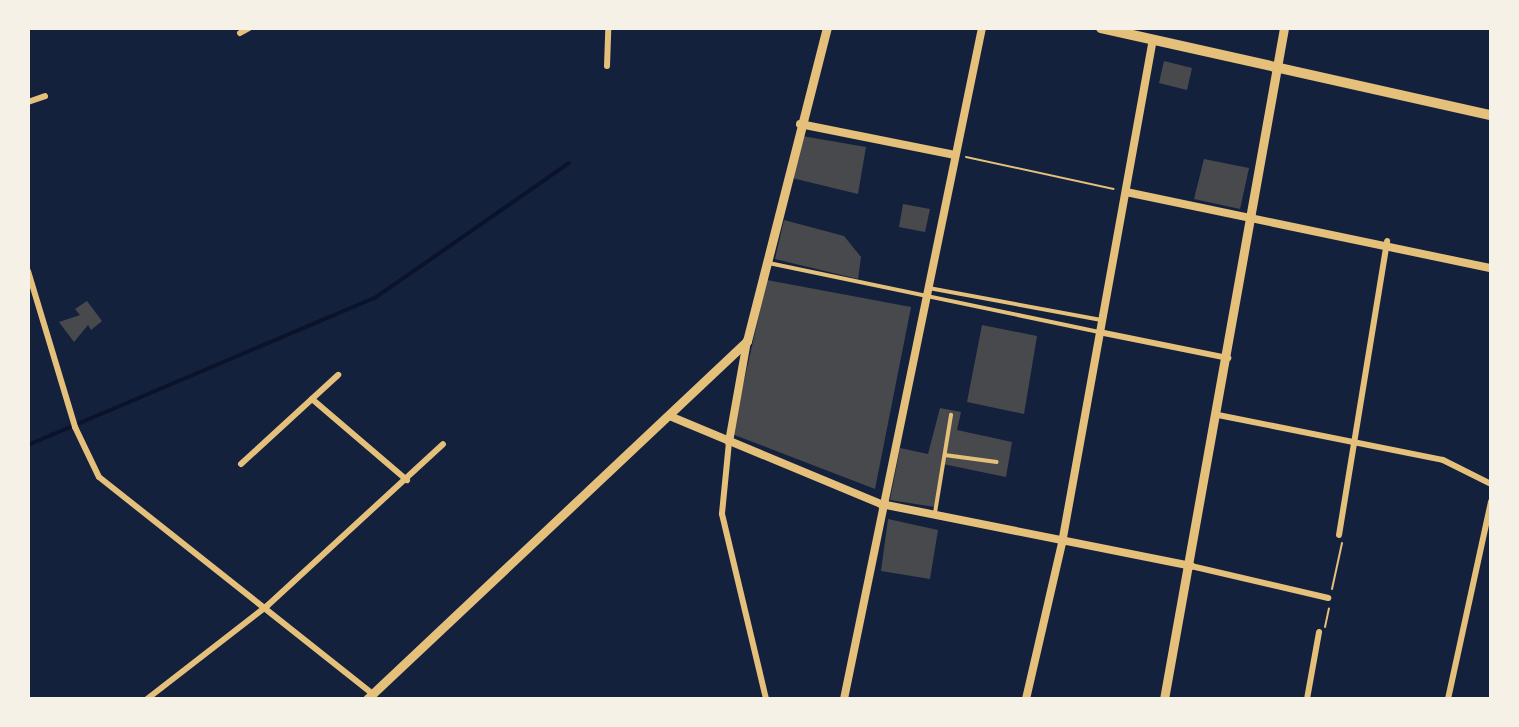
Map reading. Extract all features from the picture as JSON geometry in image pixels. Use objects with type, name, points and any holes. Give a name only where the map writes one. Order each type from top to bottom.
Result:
[{"type":"main road","points":[[370,696],[672,417],[747,341],[769,263],[800,124],[827,28]]},
{"type":"main road","points":[[1101,28],[1154,34],[1278,68],[1490,114]]},
{"type":"main road","points":[[1164,699],[1191,566],[1228,358],[1249,214],[1284,28]]},
{"type":"street","points":[[240,33],[249,28]]},
{"type":"street","points":[[607,66],[608,28]]},
{"type":"street","points":[[844,699],[881,504],[982,28]]},
{"type":"street","points":[[1026,699],[1062,543],[1154,34]]},
{"type":"street","points":[[28,102],[44,96]]},
{"type":"street","points":[[800,124],[955,155]]},
{"type":"street","points":[[1126,192],[1387,241],[1491,268]]},
{"type":"street","points":[[1339,534],[1387,241]]},
{"type":"street","points":[[28,271],[75,426],[99,477],[267,606],[370,696]]},
{"type":"street","points":[[1099,332],[1228,358]]},
{"type":"street","points":[[747,341],[729,442],[722,514],[750,612],[766,699]]},
{"type":"street","points":[[240,464],[338,376]]},
{"type":"street","points":[[312,399],[407,480]]},
{"type":"street","points":[[1218,415],[1443,460],[1491,484]]},
{"type":"street","points":[[672,417],[881,504],[1062,543],[1191,566],[1328,598]]},
{"type":"street","points":[[147,699],[267,606],[407,480],[443,444]]},
{"type":"street","points":[[1448,699],[1491,502]]},
{"type":"street","points":[[1307,699],[1319,633]]},
{"type":"lane","points":[[769,263],[1101,320]]},
{"type":"lane","points":[[926,292],[1099,332]]},
{"type":"lane","points":[[934,515],[951,415]]},
{"type":"lane","points":[[945,455],[998,462]]},
{"type":"path","points":[[955,155],[1126,192]]},
{"type":"path","points":[[1319,633],[1324,636],[1344,534],[1339,534]]},
{"type":"building","points":[[1164,61],[1192,68],[1187,90],[1159,83]]},
{"type":"building","points":[[802,136],[866,147],[858,194],[792,178]]},
{"type":"building","points":[[1204,159],[1249,168],[1240,209],[1194,199]]},
{"type":"building","points":[[903,204],[930,209],[925,232],[899,227]]},
{"type":"building","points":[[784,220],[844,236],[861,257],[858,279],[775,259]]},
{"type":"building","points":[[767,280],[911,307],[875,489],[732,434]]},
{"type":"building","points":[[87,301],[102,321],[91,330],[88,325],[74,342],[59,322],[80,315],[75,309]]},
{"type":"building","points":[[982,325],[1037,336],[1024,414],[967,402]]},
{"type":"building","points":[[940,408],[961,412],[957,430],[1012,442],[1006,477],[943,464],[935,507],[890,500],[900,448],[928,454]]},
{"type":"building","points":[[888,519],[938,530],[930,579],[881,571]]},
{"type":"waterway","points":[[28,445],[375,298],[569,163]]}]
